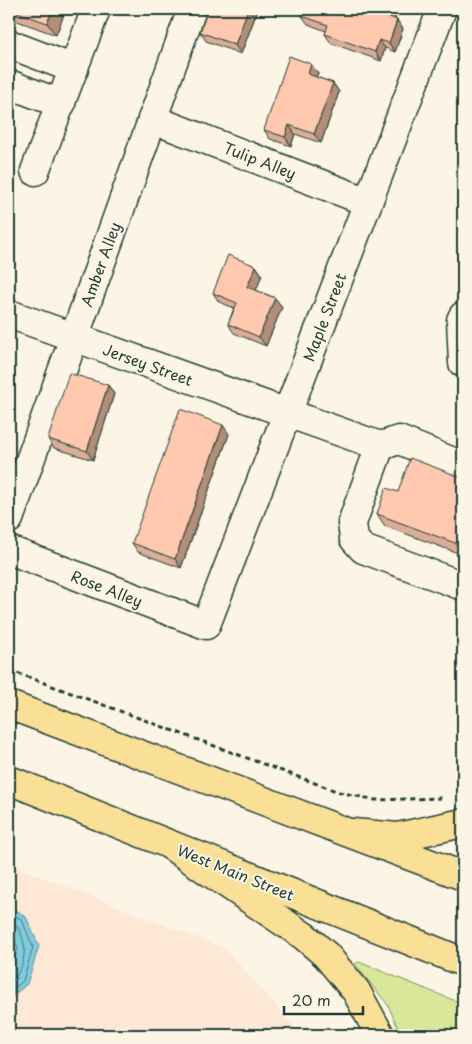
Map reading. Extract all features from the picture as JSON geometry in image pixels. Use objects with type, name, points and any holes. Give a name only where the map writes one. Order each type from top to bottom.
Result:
[{"type":"main road","points":[[9,705],[462,875]]},
{"type":"main road","name":"West Main Street","points":[[9,780],[463,962]]},
{"type":"main road","points":[[353,833],[398,837],[457,813]]},
{"type":"main road","points":[[171,846],[304,936],[326,955],[356,992],[380,1035]]},
{"type":"street","points":[[35,171],[96,9]]},
{"type":"street","name":"Amber Alley","points":[[9,519],[192,9]]},
{"type":"street","name":"Maple Street","points":[[206,625],[442,9]]},
{"type":"street","points":[[9,44],[74,69]]},
{"type":"street","points":[[9,84],[61,104]]},
{"type":"street","name":"Tulip Alley","points":[[152,119],[368,202]]},
{"type":"street","name":"Jersey Street","points":[[9,314],[380,446]]},
{"type":"street","points":[[463,316],[461,320],[463,363]]},
{"type":"street","points":[[463,466],[399,440],[380,446],[352,523],[354,539],[362,549],[463,586]]},
{"type":"street","name":"Rose Alley","points":[[9,550],[206,625]]},
{"type":"path","points":[[9,670],[339,792],[374,800],[436,797],[457,813]]},
{"type":"shaded area","points":[[9,864],[224,948],[295,1027],[299,1035],[9,1035]]},
{"type":"green space","points":[[359,962],[463,1004],[463,1035],[401,1035],[388,1005],[355,964]]},
{"type":"water","points":[[9,905],[26,917],[39,946],[27,984],[9,999]]},
{"type":"building","points":[[9,9],[53,9],[47,23]]},
{"type":"building","points":[[208,9],[248,9],[235,45],[200,32]]},
{"type":"building","points":[[305,9],[389,9],[387,16],[397,20],[389,43],[379,40],[375,52],[325,34],[328,25],[302,16]]},
{"type":"building","points":[[289,56],[311,64],[308,74],[333,83],[314,134],[289,125],[285,137],[264,130]]},
{"type":"building","points":[[228,255],[256,266],[247,287],[275,298],[259,337],[228,324],[237,303],[213,293]]},
{"type":"building","points":[[69,373],[108,385],[87,451],[48,439]]},
{"type":"building","points":[[180,409],[223,425],[175,559],[132,543]]},
{"type":"building","points":[[410,458],[463,478],[463,546],[377,514],[386,488],[398,492]]}]
